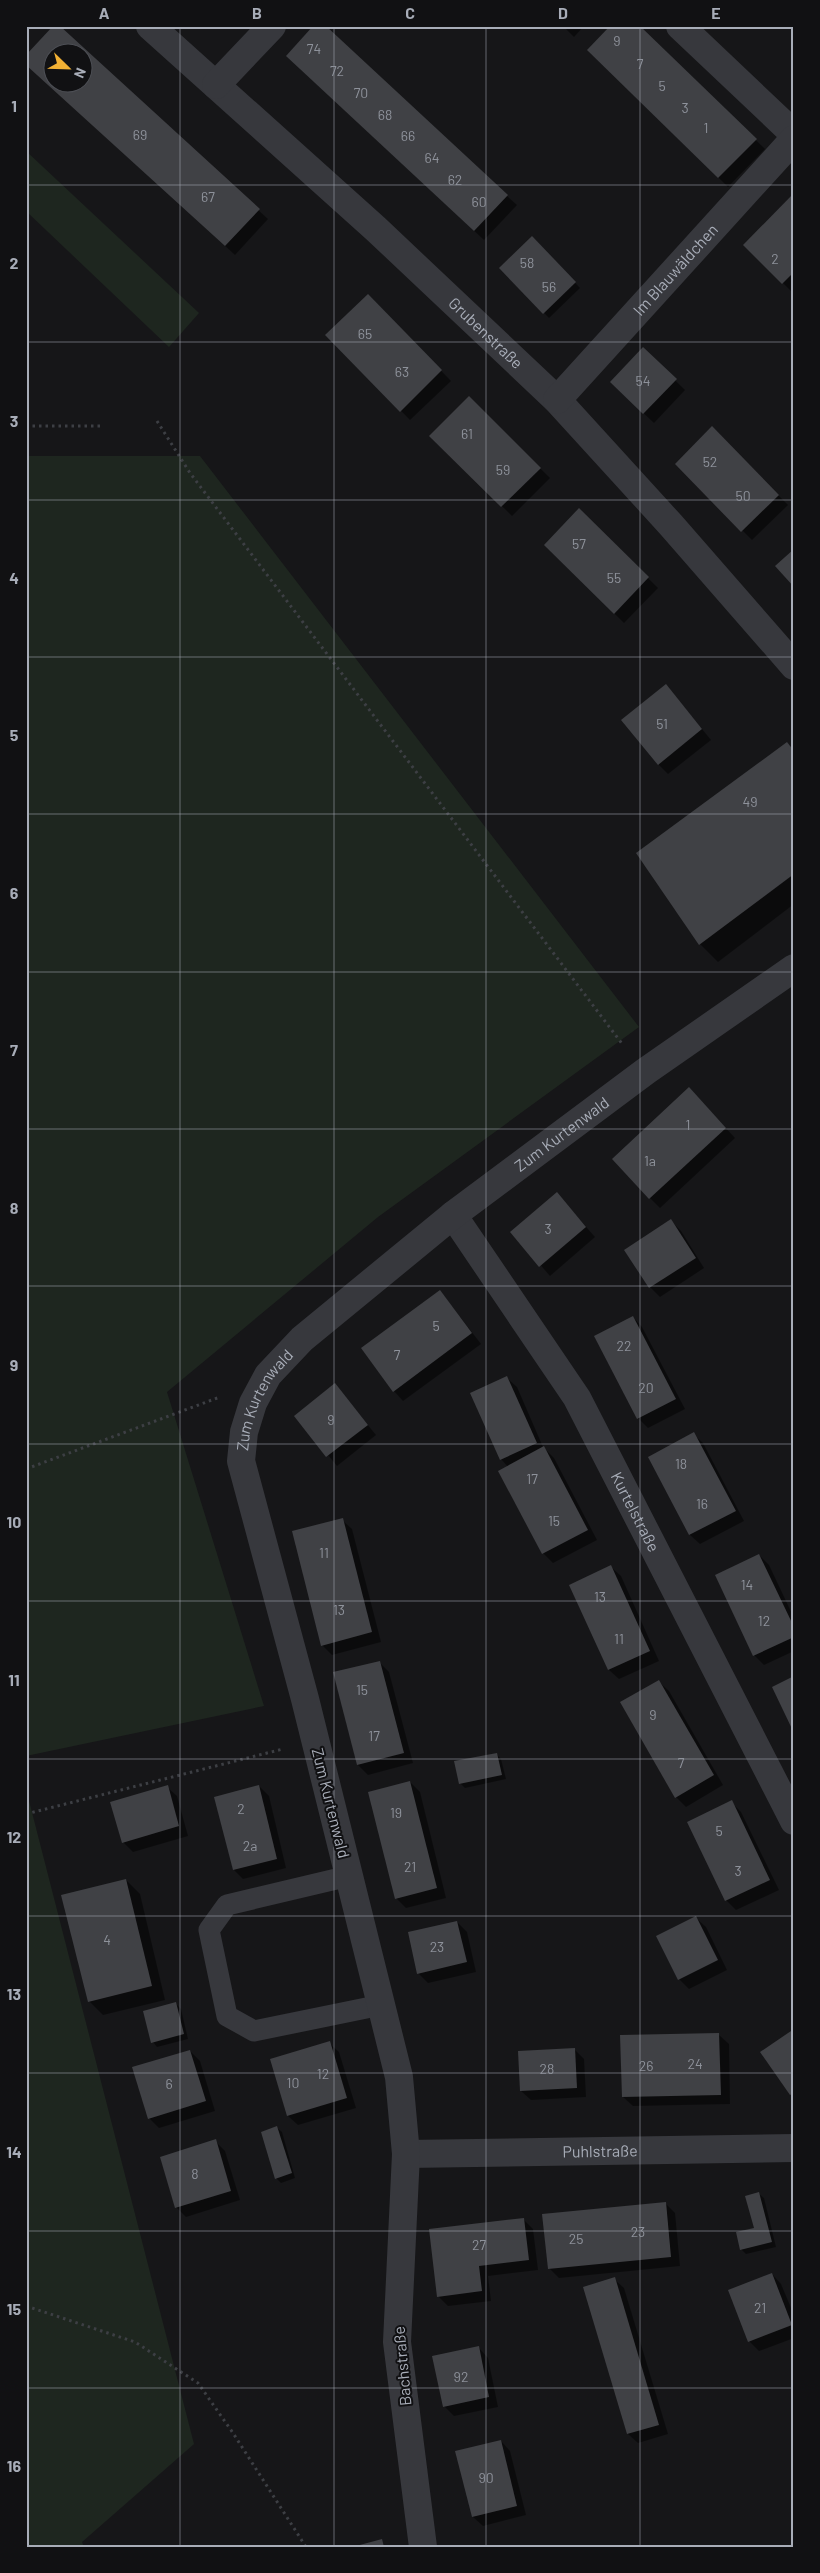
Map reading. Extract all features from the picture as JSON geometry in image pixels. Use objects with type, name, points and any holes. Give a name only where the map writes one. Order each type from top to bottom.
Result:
[{"type":"street","name":"Grubenstraße","points":[[150,26],[376,229],[557,400],[672,525],[794,666]]},
{"type":"street","points":[[216,85],[272,26]]},
{"type":"street","points":[[680,26],[794,134]]},
{"type":"street","name":"Im Blauwäldchen","points":[[557,400],[794,139]]},
{"type":"street","name":"Zum Kurtenwald","points":[[406,2154],[399,2076],[315,1741],[241,1462],[244,1432],[253,1403],[268,1375],[302,1339],[453,1215],[646,1071],[794,968]]},
{"type":"street","name":"Kurtelstraße","points":[[453,1215],[577,1398],[794,1821]]},
{"type":"street","name":"Puhlstraße","points":[[406,2154],[794,2148]]},
{"type":"street","name":"Bachstraße","points":[[406,2154],[398,2342],[423,2547]]},
{"type":"lane","points":[[349,1876],[227,1904],[209,1930],[227,2016],[254,2031],[381,2005]]},
{"type":"path","points":[[157,421],[190,472],[621,1042],[646,1071]]},
{"type":"path","points":[[26,426],[104,426]]},
{"type":"path","points":[[26,1469],[222,1396],[253,1403]]},
{"type":"path","points":[[26,1814],[315,1741]]},
{"type":"path","points":[[26,2306],[135,2342],[198,2383],[233,2433],[306,2547]]},
{"type":"shaded area","points":[[26,151],[199,313],[169,347],[26,211]]},
{"type":"shaded area","points":[[26,456],[200,456],[639,1027],[378,1217],[167,1392],[264,1706],[26,1756]]},
{"type":"shaded area","points":[[26,1789],[194,2444],[82,2542],[84,2547],[26,2547]]},
{"type":"building","points":[[53,26],[60,26],[77,42],[42,42],[42,80],[26,65],[26,55]]},
{"type":"building","points":[[313,26],[326,26],[508,195],[474,231],[286,56]]},
{"type":"building","points":[[610,26],[640,26],[757,139],[718,178],[587,50]]},
{"type":"building","points":[[92,55],[260,209],[225,246],[56,92],[92,92]]},
{"type":"building","points":[[794,193],[794,272],[782,284],[743,245]]},
{"type":"building","points":[[532,236],[576,282],[543,314],[499,268]]},
{"type":"building","points":[[368,294],[442,370],[400,412],[325,335]]},
{"type":"building","points":[[643,347],[677,379],[643,414],[610,382]]},
{"type":"building","points":[[469,396],[541,468],[501,507],[429,436]]},
{"type":"building","points":[[712,426],[779,495],[741,532],[675,464]]},
{"type":"building","points":[[579,508],[649,577],[614,614],[544,545]]},
{"type":"building","points":[[794,549],[794,587],[775,566]]},
{"type":"building","points":[[666,684],[702,729],[658,765],[621,720]]},
{"type":"building","points":[[787,742],[794,751],[794,874],[699,945],[636,853]]},
{"type":"building","points":[[689,1087],[726,1128],[649,1199],[612,1159]]},
{"type":"building","points":[[557,1192],[586,1227],[539,1267],[510,1232]]},
{"type":"building","points":[[671,1219],[696,1258],[649,1288],[624,1250]]},
{"type":"building","points":[[440,1290],[472,1333],[393,1392],[361,1348]]},
{"type":"building","points":[[633,1316],[676,1399],[637,1419],[594,1336]]},
{"type":"building","points":[[507,1376],[537,1443],[500,1460],[470,1393]]},
{"type":"building","points":[[335,1383],[368,1425],[326,1457],[294,1416]]},
{"type":"building","points":[[694,1432],[736,1511],[689,1535],[648,1457]]},
{"type":"building","points":[[544,1446],[588,1530],[542,1554],[498,1471]]},
{"type":"building","points":[[343,1518],[372,1632],[321,1646],[292,1531]]},
{"type":"building","points":[[759,1554],[794,1627],[794,1637],[753,1656],[715,1575]]},
{"type":"building","points":[[611,1565],[650,1651],[608,1670],[569,1585]]},
{"type":"building","points":[[380,1661],[404,1753],[357,1765],[333,1672]]},
{"type":"building","points":[[794,1676],[794,1733],[772,1687]]},
{"type":"building","points":[[659,1680],[714,1775],[675,1798],[620,1702]]},
{"type":"building","points":[[497,1753],[502,1775],[459,1784],[454,1761]]},
{"type":"building","points":[[410,1781],[437,1888],[395,1899],[368,1792]]},
{"type":"building","points":[[168,1785],[179,1826],[122,1843],[110,1802]]},
{"type":"building","points":[[259,1785],[277,1859],[233,1870],[214,1797]]},
{"type":"building","points":[[732,1800],[770,1880],[725,1901],[687,1822]]},
{"type":"building","points":[[126,1879],[152,1986],[88,2002],[61,1895]]},
{"type":"building","points":[[696,1916],[718,1960],[678,1980],[656,1936]]},
{"type":"building","points":[[457,1921],[467,1962],[417,1974],[408,1932]]},
{"type":"building","points":[[176,2002],[184,2034],[151,2043],[143,2011]]},
{"type":"building","points":[[794,2029],[794,2093],[790,2095],[760,2052]]},
{"type":"building","points":[[719,2033],[721,2095],[622,2097],[620,2035]]},
{"type":"building","points":[[330,2041],[347,2098],[287,2116],[270,2059]]},
{"type":"building","points":[[575,2048],[577,2088],[520,2091],[518,2051]]},
{"type":"building","points":[[190,2050],[206,2101],[148,2119],[132,2067]]},
{"type":"building","points":[[277,2126],[292,2173],[275,2179],[261,2132]]},
{"type":"building","points":[[216,2139],[231,2191],[175,2208],[160,2157]]},
{"type":"building","points":[[759,2192],[772,2242],[740,2250],[736,2232],[754,2228],[745,2196]]},
{"type":"building","points":[[666,2202],[671,2257],[548,2269],[542,2214]]},
{"type":"building","points":[[524,2218],[529,2260],[479,2266],[482,2291],[437,2297],[429,2229]]},
{"type":"building","points":[[772,2273],[792,2325],[748,2342],[728,2290]]},
{"type":"building","points":[[615,2277],[659,2425],[627,2434],[583,2287]]},
{"type":"building","points":[[479,2346],[489,2397],[443,2407],[432,2356]]},
{"type":"building","points":[[501,2440],[517,2506],[472,2517],[455,2451]]},
{"type":"building","points":[[382,2539],[384,2547],[356,2547],[356,2546]]}]
